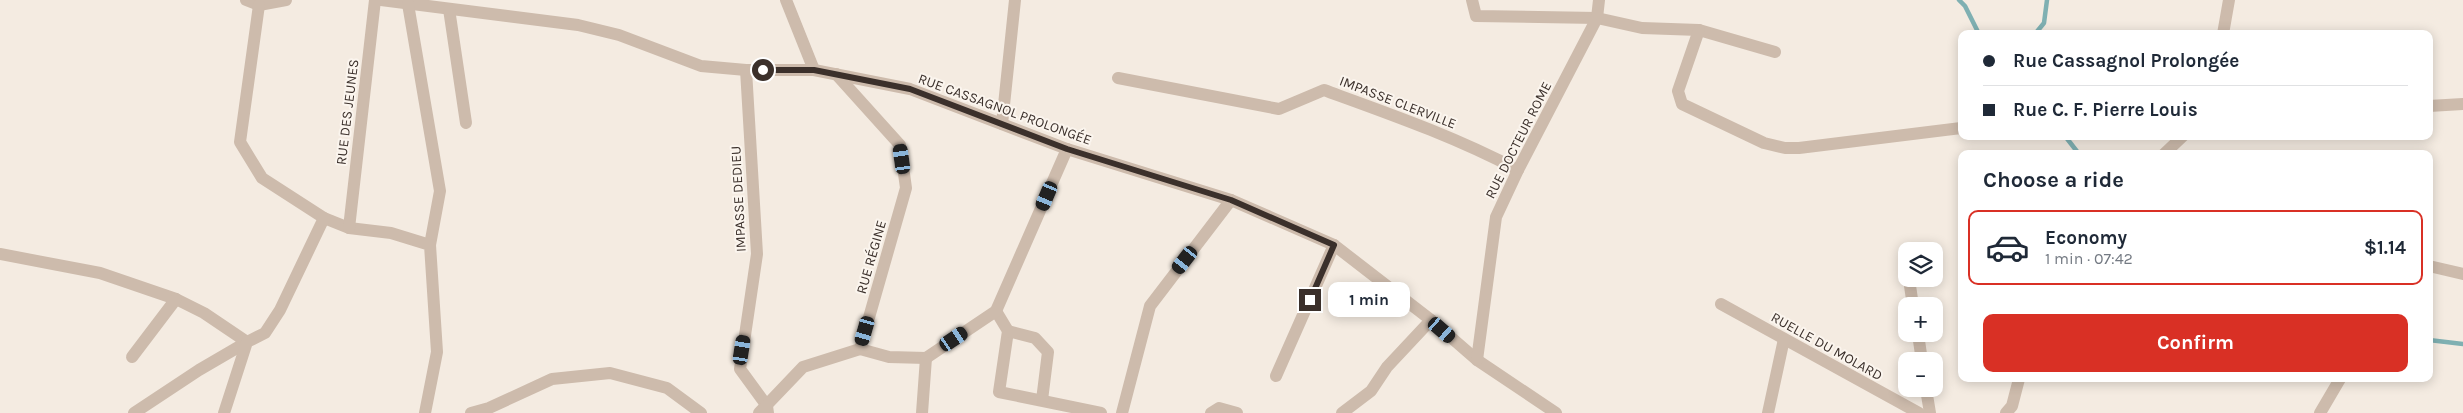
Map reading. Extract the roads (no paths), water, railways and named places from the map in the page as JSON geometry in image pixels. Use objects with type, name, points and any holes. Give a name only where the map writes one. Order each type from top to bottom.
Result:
[{"type":"street","points":[[246,0],[259,5],[286,0]]},
{"type":"street","name":"RUE DES JEUNES","points":[[349,228],[375,0]]},
{"type":"street","name":"RUE CASSAGNOL PROLONGÉE","points":[[382,0],[441,6],[578,25],[618,35],[701,66],[746,70],[814,70],[910,89],[1067,149],[1231,200],[1334,245],[1430,320],[1477,360],[1556,413]]},
{"type":"street","points":[[786,0],[814,70]]},
{"type":"street","points":[[1002,124],[1015,0]]},
{"type":"street","points":[[1472,0],[1476,16],[1597,18],[1642,28],[1699,30],[1775,52]]},
{"type":"street","name":"RUE DOCTEUR ROME","points":[[1477,360],[1496,217],[1518,170],[1597,18],[1600,0]]},
{"type":"street","points":[[2224,30],[2229,0]]},
{"type":"street","points":[[408,4],[440,191],[430,244],[437,352],[425,413]]},
{"type":"street","points":[[259,5],[240,142],[262,178],[324,218],[349,228],[391,232],[430,244]]},
{"type":"street","points":[[441,6],[466,123]]},
{"type":"street","points":[[1699,30],[1678,91],[1682,104],[1764,143],[1785,148],[1800,148],[1958,128]]},
{"type":"street","name":"IMPASSE DEDIEU","points":[[746,70],[757,254],[740,369],[765,411]]},
{"type":"street","name":"RUE RÉGINE","points":[[836,74],[900,145],[906,188],[860,349]]},
{"type":"street","name":"IMPASSE CLERVILLE","points":[[1118,78],[1279,108],[1324,90],[1416,124],[1488,154],[1518,170]]},
{"type":"street","points":[[2433,106],[2463,104]]},
{"type":"street","points":[[2169,150],[2179,140]]},
{"type":"street","points":[[765,411],[803,367],[860,349],[889,357],[926,358],[996,311],[1067,149]]},
{"type":"street","points":[[1122,413],[1150,306],[1231,200]]},
{"type":"street","points":[[134,413],[199,370],[247,342],[265,334],[280,310],[324,218]]},
{"type":"street","points":[[1276,376],[1334,245]]},
{"type":"street","points":[[0,254],[100,273],[176,299],[204,314],[247,342]]},
{"type":"street","points":[[2433,267],[2463,274]]},
{"type":"street","points":[[132,357],[176,299]]},
{"type":"street","name":"RUELLE DU MOLARD","points":[[1721,304],[1919,413]]},
{"type":"street","points":[[996,311],[1008,331],[999,392],[1102,413]]},
{"type":"street","points":[[1342,413],[1372,391],[1387,367],[1430,320]]},
{"type":"street","points":[[1008,331],[1035,338],[1048,352],[1042,400]]},
{"type":"street","points":[[1768,413],[1784,339]]},
{"type":"street","points":[[224,413],[247,342]]},
{"type":"street","points":[[922,413],[926,358]]},
{"type":"street","points":[[471,413],[489,408],[552,379],[610,373],[667,388],[701,413]]},
{"type":"street","points":[[2006,413],[2012,406],[2017,382]]},
{"type":"street","points":[[2320,413],[2338,382]]},
{"type":"street","points":[[1927,397],[1930,413]]},
{"type":"street","points":[[1211,413],[1219,408],[1237,413]]},
{"type":"waterway","points":[[1959,0],[1965,6],[1977,30]]},
{"type":"waterway","points":[[2038,30],[2044,23],[2047,0]]},
{"type":"waterway","points":[[2068,140],[2076,150]]},
{"type":"waterway","points":[[2433,340],[2463,344]]}]
